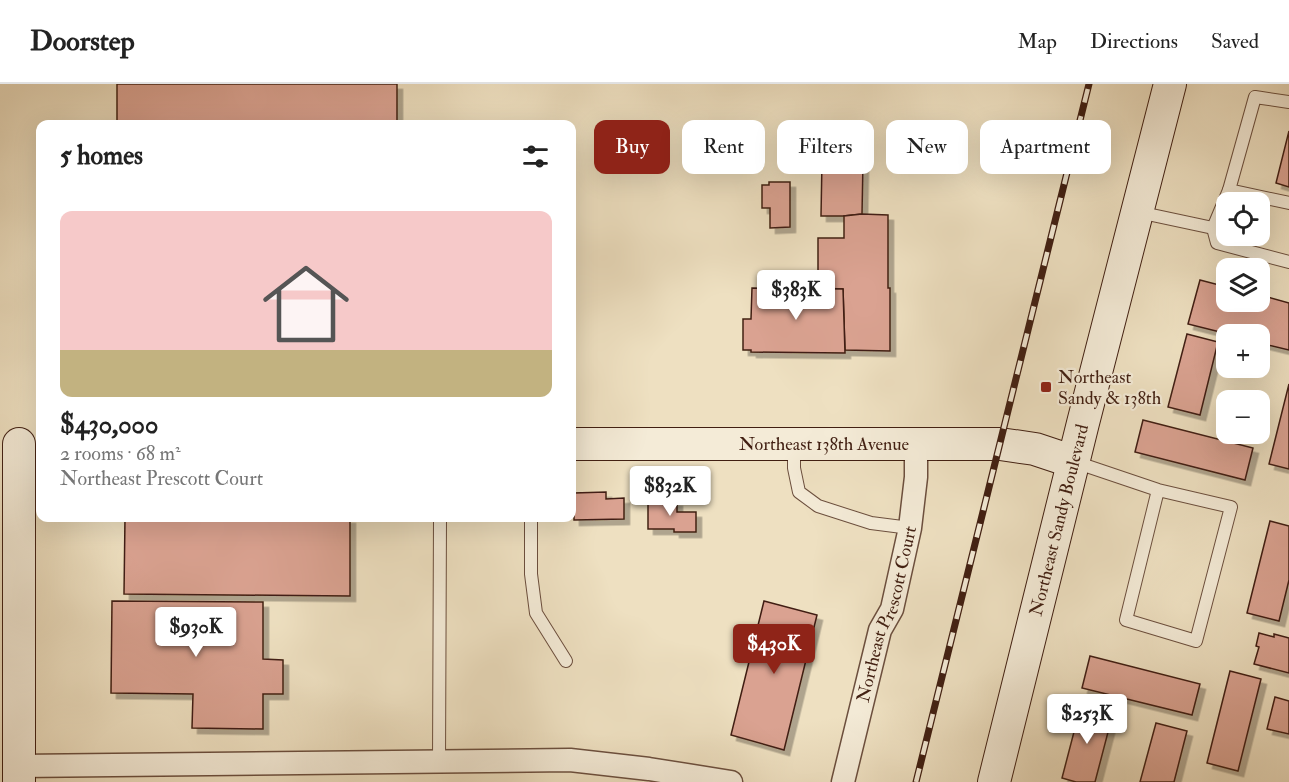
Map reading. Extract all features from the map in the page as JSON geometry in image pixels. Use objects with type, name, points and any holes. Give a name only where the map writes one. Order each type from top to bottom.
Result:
[{"type":"street","name":"Northeast Sandy Boulevard","points":[[994,782],[1170,84]]},
{"type":"street","name":"Northeast Prescott Court","points":[[843,782],[880,630],[892,609],[910,528],[916,477],[916,443]]},
{"type":"street","points":[[20,444],[19,774],[439,761],[570,760],[731,782]]},
{"type":"street","name":"Northeast 138th Avenue","points":[[576,444],[1000,444],[1035,449],[1074,462]]},
{"type":"lane","points":[[1289,102],[1255,97],[1229,190],[1213,228],[1217,243],[1289,262]]},
{"type":"lane","points":[[1229,190],[1289,203]]},
{"type":"lane","points":[[1137,212],[1213,228]]},
{"type":"lane","points":[[794,444],[794,468],[799,492],[818,506],[871,523],[910,528]]},
{"type":"lane","points":[[1074,462],[1158,490],[1231,507],[1196,641],[1126,620],[1158,490]]},
{"type":"lane","points":[[439,761],[440,522]]},
{"type":"lane","points":[[531,522],[531,574],[536,614],[566,661]]},
{"type":"building","points":[[117,84],[397,84],[397,120],[117,120]]},
{"type":"building","points":[[1289,131],[1289,187],[1276,183]]},
{"type":"building","points":[[822,174],[863,174],[862,214],[821,216]]},
{"type":"building","points":[[769,182],[790,182],[790,227],[770,228],[770,208],[762,208],[762,185],[769,185]]},
{"type":"building","points":[[888,215],[890,351],[845,350],[843,289],[818,288],[818,238],[844,238],[844,216]]},
{"type":"building","points":[[1200,280],[1216,284],[1216,312],[1270,312],[1270,298],[1289,303],[1289,350],[1270,345],[1270,324],[1216,324],[1216,331],[1188,324]]},
{"type":"building","points":[[752,288],[843,289],[845,353],[743,350],[743,319],[751,319]]},
{"type":"building","points":[[1187,334],[1216,341],[1216,350],[1200,415],[1168,407]]},
{"type":"building","points":[[1289,384],[1289,469],[1269,464]]},
{"type":"building","points":[[1143,420],[1216,439],[1216,444],[1237,444],[1253,448],[1245,480],[1135,452]]},
{"type":"building","points":[[606,492],[606,499],[624,498],[624,519],[576,520],[576,493]]},
{"type":"building","points":[[648,501],[677,501],[677,512],[696,512],[696,532],[648,529]]},
{"type":"building","points":[[1270,521],[1289,526],[1289,580],[1279,621],[1247,613]]},
{"type":"building","points":[[125,522],[350,522],[350,596],[124,594]]},
{"type":"building","points":[[112,601],[263,602],[263,659],[283,660],[283,694],[263,694],[263,729],[192,728],[193,694],[111,693]]},
{"type":"building","points":[[764,601],[817,615],[784,750],[731,735]]},
{"type":"building","points":[[1259,633],[1289,638],[1289,673],[1254,664],[1259,647],[1256,646]]},
{"type":"building","points":[[1090,656],[1200,684],[1192,715],[1082,688]]},
{"type":"building","points":[[1230,671],[1261,679],[1238,771],[1207,763]]},
{"type":"building","points":[[1275,697],[1289,701],[1289,734],[1267,729]]},
{"type":"building","points":[[1081,705],[1113,713],[1095,782],[1076,782],[1062,778]]},
{"type":"building","points":[[1156,723],[1187,731],[1174,782],[1140,782]]},
{"type":"railway","points":[[916,782],[1089,84]]},
{"type":"place","name":"Northeast Sandy & 138th","points":[[1046,387]]}]
